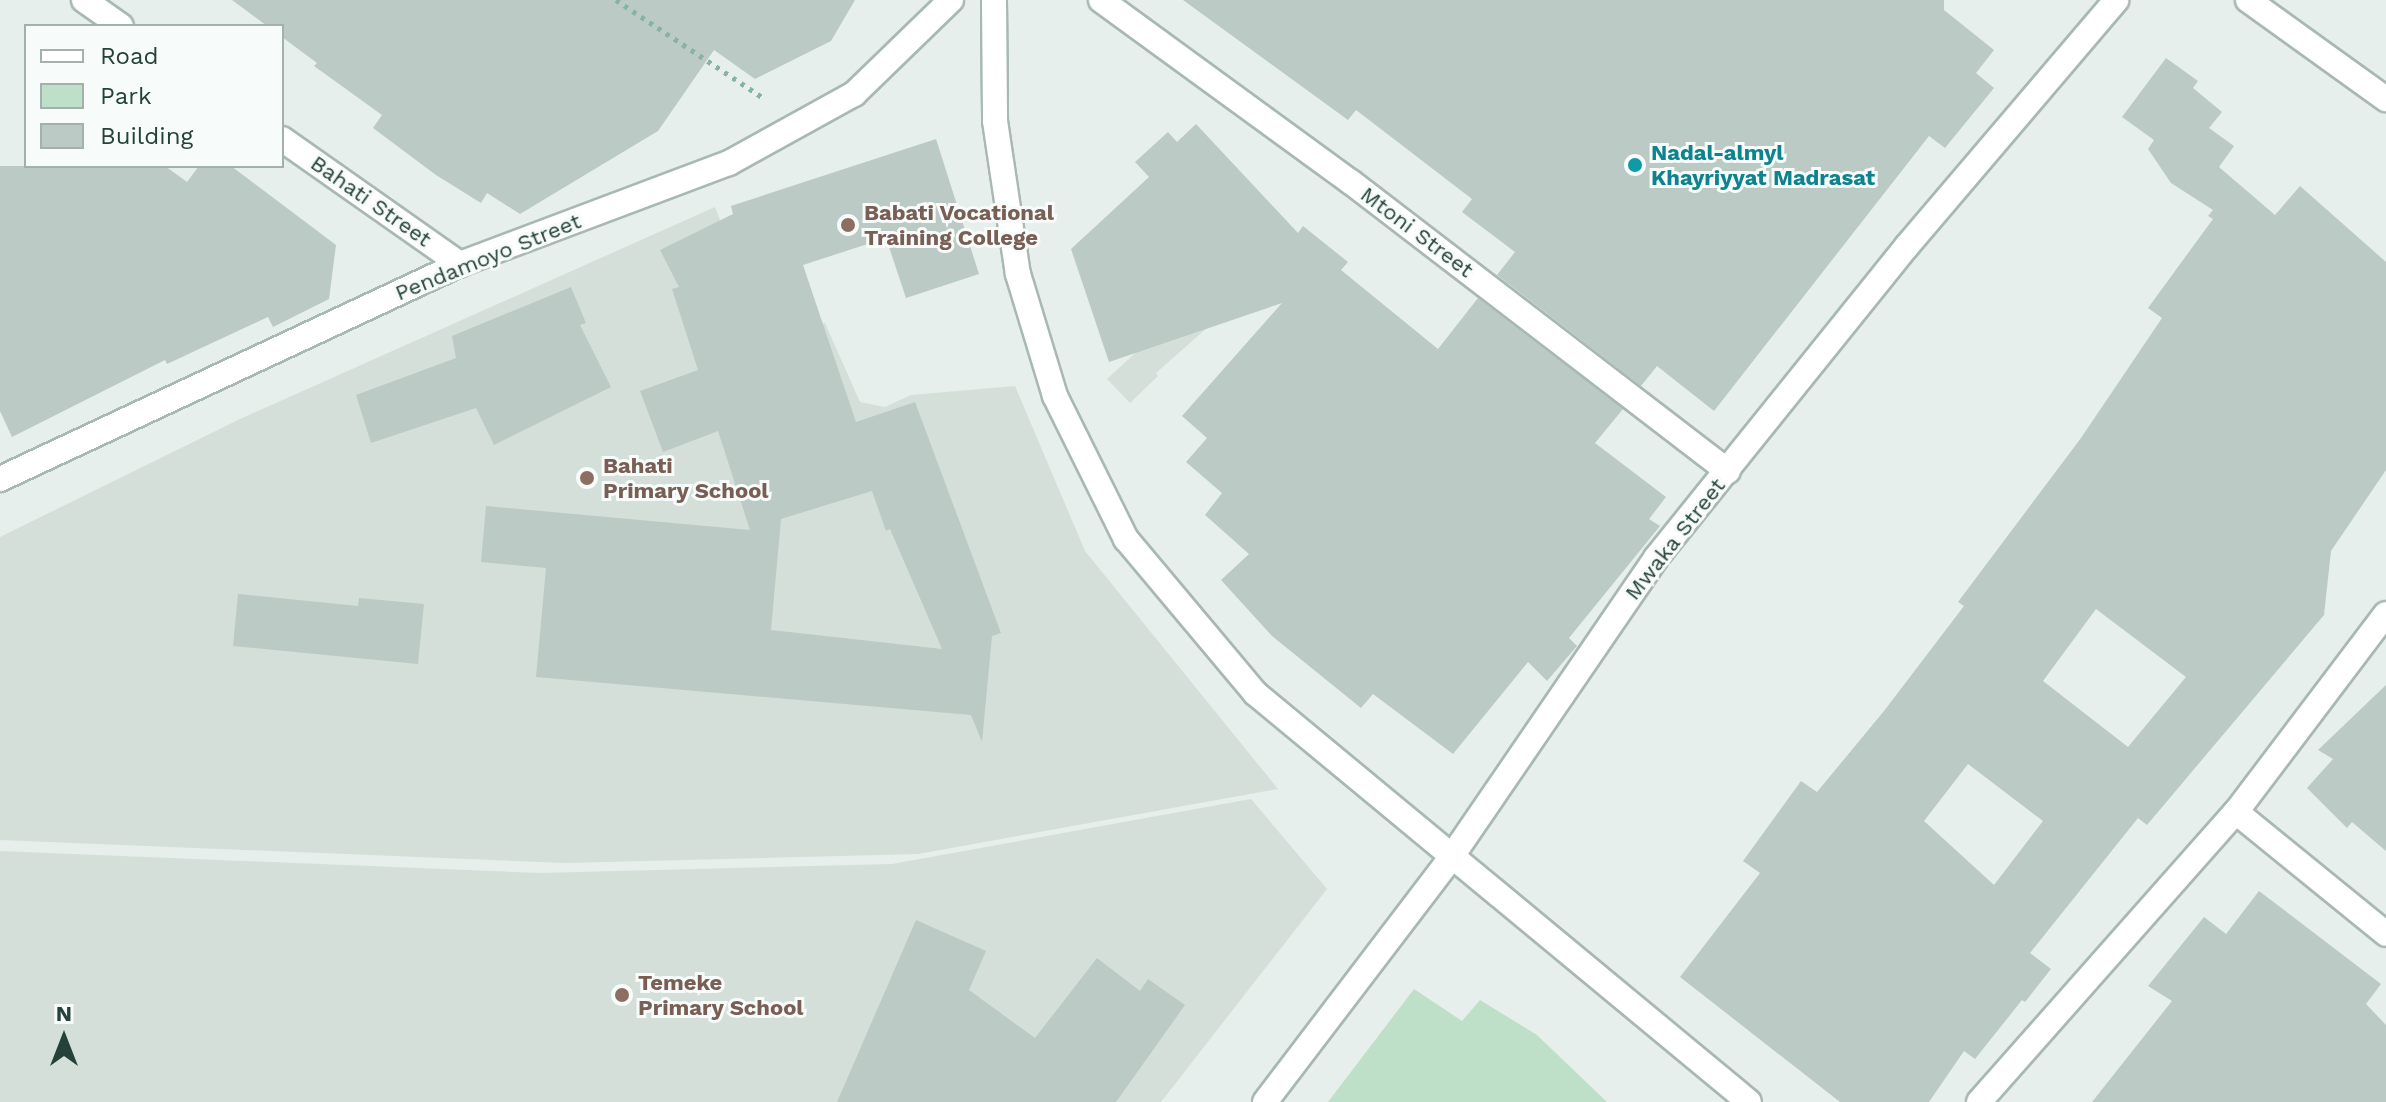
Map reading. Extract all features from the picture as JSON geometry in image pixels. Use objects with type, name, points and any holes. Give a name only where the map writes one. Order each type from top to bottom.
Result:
[{"type":"street","points":[[84,0],[118,24]]},
{"type":"street","name":"Pendamoyo Street","points":[[0,479],[460,264],[729,163],[854,94],[951,0]]},
{"type":"street","points":[[994,0],[995,121],[1018,274],[1055,396],[1126,539],[1255,693],[1450,859],[1749,1102]]},
{"type":"street","name":"Mtoni Street","points":[[1101,0],[1338,172],[1728,471]]},
{"type":"street","name":"Mwaka Street","points":[[1265,1102],[1450,859],[1656,558],[1907,246],[2116,0]]},
{"type":"street","points":[[2248,0],[2386,99]]},
{"type":"street","name":"Bahati Street","points":[[284,140],[460,264]]},
{"type":"street","points":[[1979,1102],[2236,812],[2386,614]]},
{"type":"street","points":[[2236,812],[2386,934]]},
{"type":"path","points":[[616,0],[801,125]]},
{"type":"shaded area","name":"Bahati Primary School","points":[[715,207],[768,344],[825,323],[860,402],[885,407],[911,395],[1015,386],[1085,551],[1278,789],[918,854],[566,863],[0,840],[0,537],[240,419]]},
{"type":"shaded area","points":[[1195,298],[1216,320],[1156,373],[1158,376],[1130,403],[1107,379]]},
{"type":"shaded area","name":"Temeke Primary School","points":[[1251,799],[1327,889],[1161,1102],[0,1102],[0,851],[539,873],[892,864]]},
{"type":"green space","points":[[1414,989],[1462,1021],[1480,1000],[1537,1035],[1607,1102],[1328,1102]]},
{"type":"building","points":[[232,0],[855,0],[831,41],[755,79],[714,50],[658,131],[520,214],[487,193],[481,203],[436,175],[373,128],[382,115],[314,66],[317,63],[284,38],[284,24],[264,24]]},
{"type":"building","points":[[1183,0],[1944,0],[1944,10],[1994,50],[1976,73],[1994,88],[1945,148],[1929,136],[1714,411],[1657,366],[1641,386],[1497,275],[1515,252],[1462,212],[1472,199],[1356,110],[1348,120]]},
{"type":"building","points":[[2166,58],[2198,81],[2193,88],[2222,112],[2209,128],[2234,146],[2219,167],[2275,215],[2300,186],[2386,262],[2386,470],[2331,551],[2324,615],[2147,825],[2138,818],[2030,953],[2051,969],[2025,1002],[2022,1000],[1975,1059],[1964,1051],[1929,1102],[1840,1102],[1680,977],[1760,873],[1743,861],[1801,781],[1817,792],[1964,606],[1958,602],[2081,438],[2162,318],[2148,308],[2213,219],[2208,216],[2213,210],[2171,183],[2148,149],[2154,140],[2122,117]],"holes":[[[2096,609],[2186,677],[2128,747],[2043,681]],[[1968,764],[2043,821],[1994,885],[1924,821]]]},
{"type":"building","points":[[1196,124],[1298,233],[1303,226],[1348,262],[1341,270],[1438,349],[1478,298],[1623,409],[1595,443],[1666,497],[1649,519],[1660,526],[1569,638],[1577,646],[1547,681],[1528,662],[1453,754],[1373,694],[1361,708],[1272,636],[1221,580],[1249,554],[1205,515],[1222,493],[1186,462],[1207,438],[1182,416],[1282,303],[1109,362],[1071,249],[1149,177],[1135,162],[1168,132],[1177,142]]},
{"type":"building","points":[[936,139],[979,274],[906,298],[886,238],[803,265],[856,422],[915,402],[1001,633],[992,636],[982,742],[971,715],[536,677],[546,568],[481,562],[486,506],[750,530],[718,431],[663,452],[640,391],[698,370],[672,289],[679,287],[660,250],[733,214],[731,206]],"holes":[[[872,491],[886,531],[890,529],[942,649],[771,630],[781,519]]]},
{"type":"building","points":[[0,166],[168,168],[187,182],[198,168],[234,168],[336,245],[329,299],[273,327],[268,317],[167,364],[165,360],[12,437],[0,411]]},
{"type":"building","points":[[571,287],[586,323],[580,325],[611,387],[494,445],[476,408],[371,443],[356,395],[456,358],[452,336]]},
{"type":"building","points":[[238,594],[358,606],[359,598],[424,604],[418,664],[233,646]]},
{"type":"building","points":[[2386,685],[2386,851],[2352,822],[2347,828],[2307,788],[2333,759],[2318,750]]},
{"type":"building","points":[[2259,891],[2381,984],[2366,1004],[2386,1025],[2386,1102],[2092,1102],[2172,1001],[2148,986],[2204,917],[2226,934]]},
{"type":"building","points":[[916,920],[986,951],[969,990],[1035,1038],[1097,958],[1140,991],[1148,979],[1185,1005],[1116,1102],[837,1102]]},
{"type":"place","name":"Nadal-almyl Khayriyyat Madrasat","points":[[1635,165]]},
{"type":"place","name":"Babati Vocational Training College","points":[[848,225]]},
{"type":"place","name":"Bahati Primary School","points":[[587,478]]},
{"type":"place","name":"Temeke Primary School","points":[[622,995]]}]
